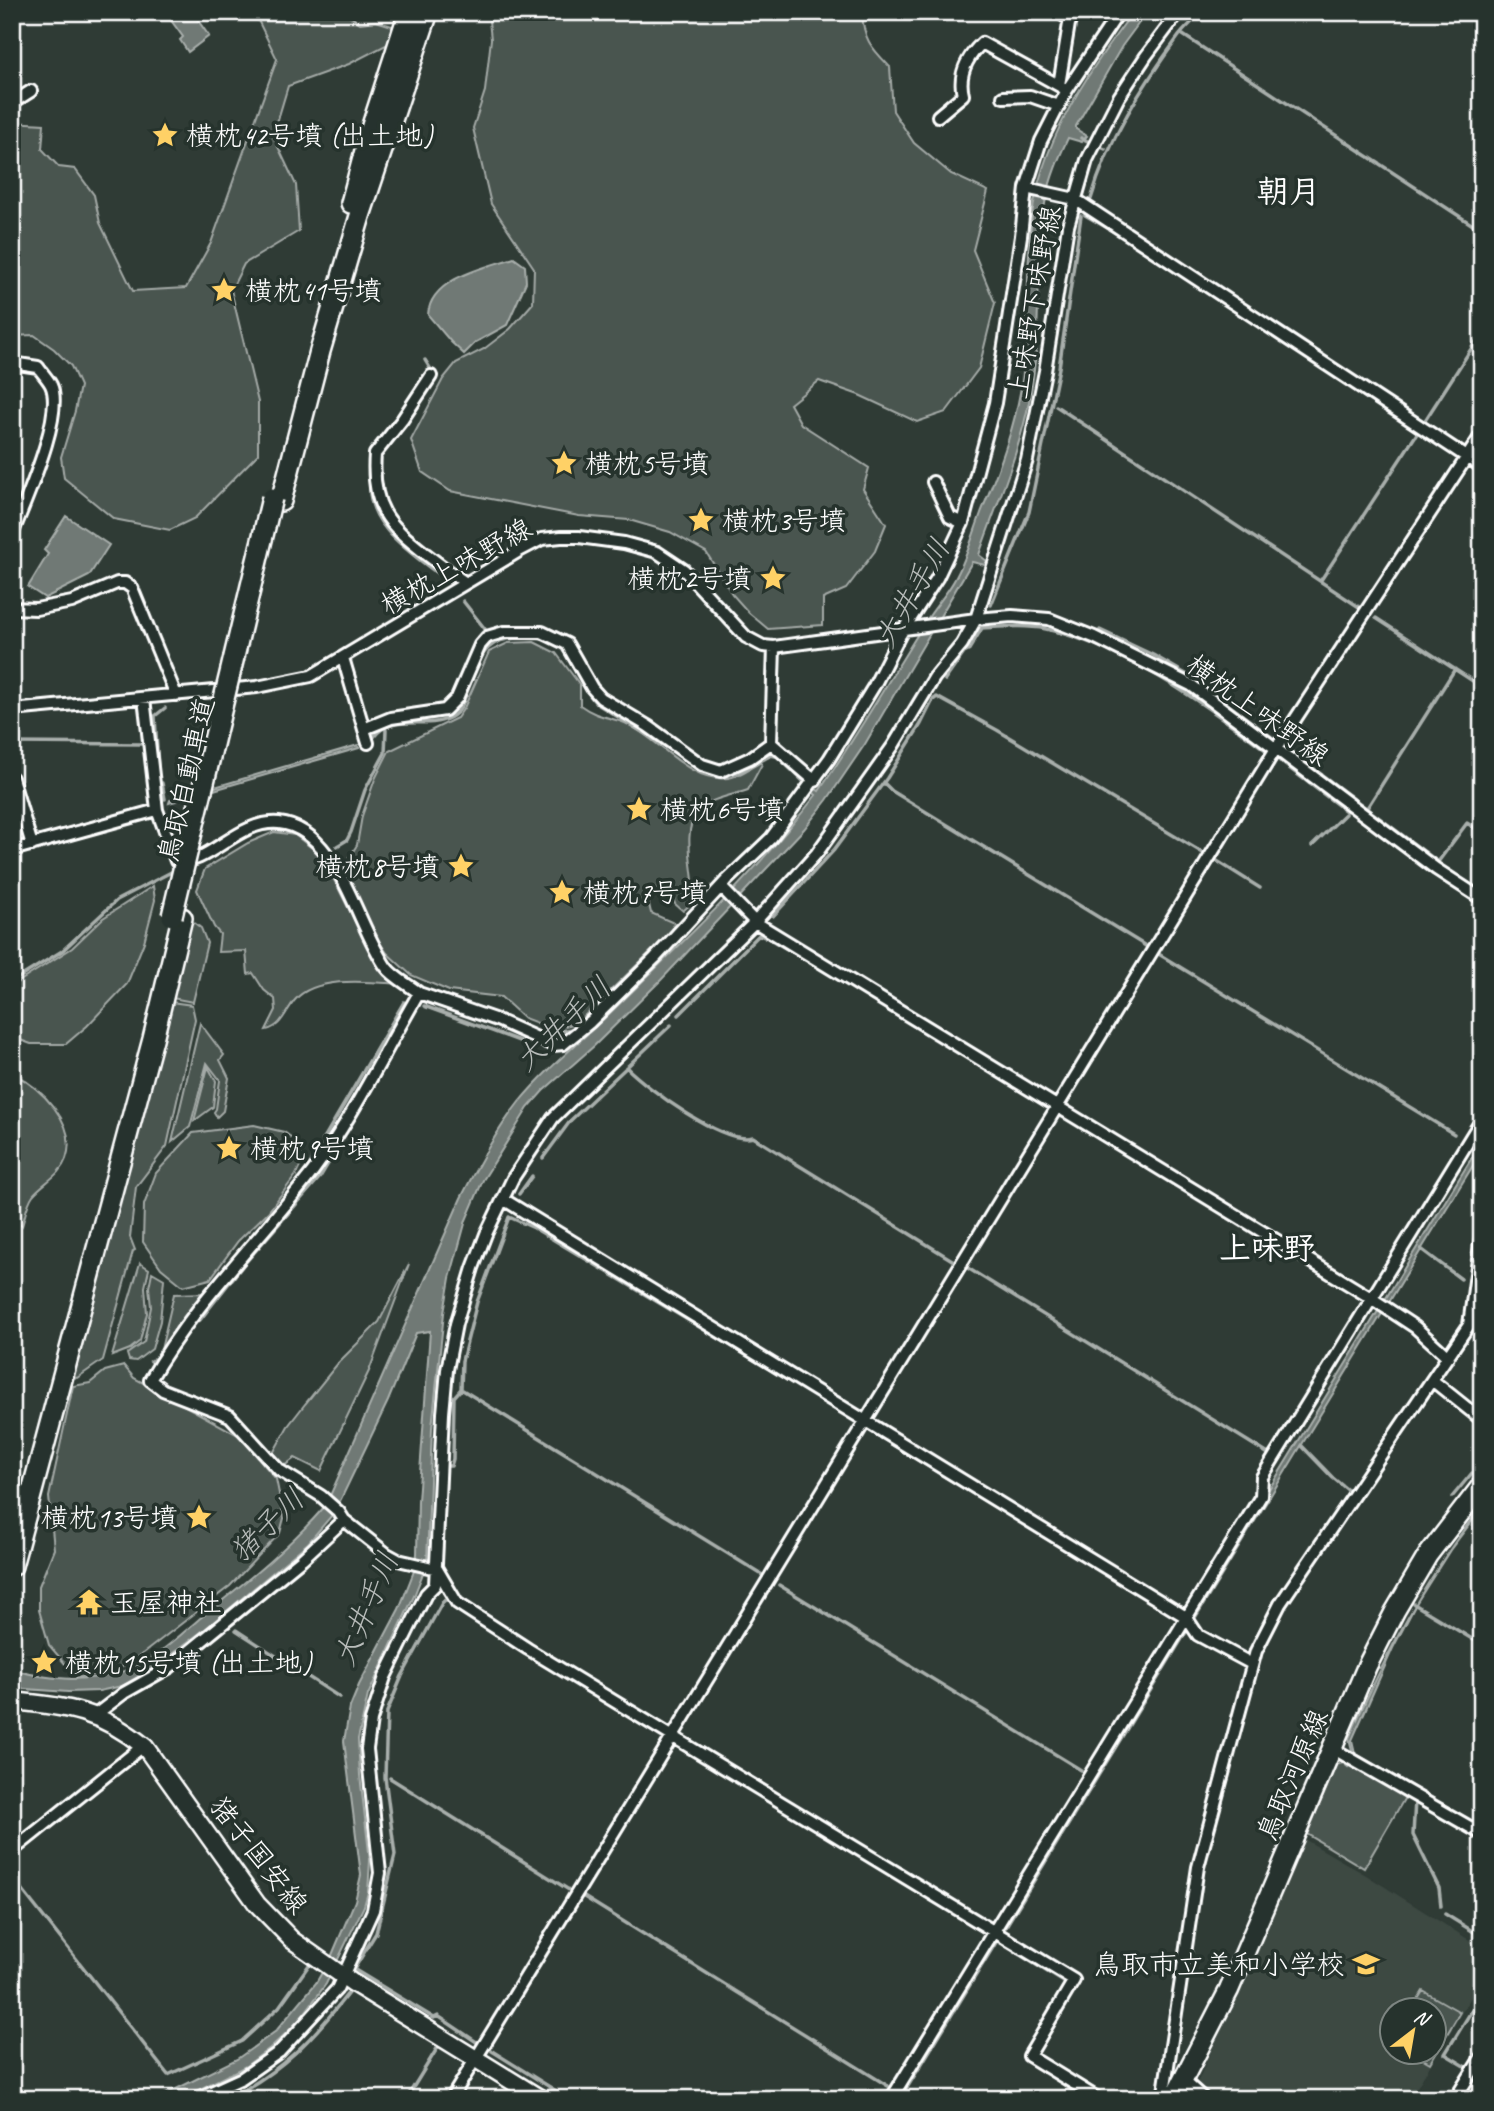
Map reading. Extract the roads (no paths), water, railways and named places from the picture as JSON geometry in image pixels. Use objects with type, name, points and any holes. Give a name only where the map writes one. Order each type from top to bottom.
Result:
[{"type":"highway","name":"鳥取自動車道","points":[[12,1527],[177,917],[276,499],[370,132],[408,12]]},
{"type":"highway","name":"鳥取自動車道","points":[[276,499],[360,216],[428,12]]},
{"type":"highway","name":"鳥取自動車道","points":[[12,1566],[153,1039],[177,917]]},
{"type":"main road","name":"鳥取河原線","points":[[1173,2099],[1229,1990],[1367,1667],[1395,1611],[1428,1555],[1482,1485]]},
{"type":"main road","name":"猪子国安線","points":[[12,1701],[59,1707],[94,1716],[110,1722],[143,1746],[257,1904],[292,1940],[320,1961],[541,2099]]},
{"type":"street","points":[[144,698],[157,810],[176,861],[181,862],[206,854],[251,826],[275,822],[296,825],[313,837],[339,872],[370,941],[388,970],[419,993],[451,1002],[557,1046],[590,1022],[771,838],[815,781],[874,686],[892,648],[937,578],[963,523],[995,403],[1026,188],[1041,141],[1059,106],[1063,87],[1072,16],[1058,12]]},
{"type":"street","points":[[1063,87],[1119,12]]},
{"type":"street","name":"上味野下味野線","points":[[437,1569],[439,1482],[447,1370],[456,1324],[472,1268],[513,1178],[535,1142],[562,1108],[755,922],[817,853],[893,746],[934,678],[962,644],[976,619],[1027,460],[1045,371],[1062,256],[1087,160],[1119,97],[1146,55],[1179,12]]},
{"type":"street","points":[[939,117],[963,96],[961,89],[965,65],[970,55],[982,43],[1063,87]]},
{"type":"street","points":[[12,103],[31,91]]},
{"type":"street","points":[[1003,97],[1030,96],[1059,106]]},
{"type":"street","points":[[1026,188],[1075,199],[1482,467]]},
{"type":"street","points":[[12,363],[38,368],[52,386],[54,407],[49,435],[12,534]]},
{"type":"street","points":[[431,376],[402,420],[374,454],[376,488],[379,503],[392,526],[466,583]]},
{"type":"street","points":[[452,2099],[1275,750],[1482,434]]},
{"type":"street","points":[[933,482],[950,517],[963,523]]},
{"type":"street","name":"横枕上味野線","points":[[12,710],[257,687],[311,676],[542,539],[579,537],[624,543],[657,552],[684,570],[746,638],[763,646],[774,647],[1012,616],[1049,619],[1094,636],[1191,685],[1436,869],[1482,899]]},
{"type":"street","points":[[12,608],[36,610],[72,602],[117,583],[125,583],[132,588],[176,695]]},
{"type":"street","points":[[364,729],[391,718],[444,710],[457,698],[480,645],[487,637],[504,632],[542,632],[567,644],[592,688],[601,698],[648,726],[702,765],[721,771],[750,758],[771,743]]},
{"type":"street","points":[[771,743],[774,647]]},
{"type":"street","points":[[343,658],[368,743]]},
{"type":"street","points":[[771,743],[815,781]]},
{"type":"street","points":[[12,778],[32,845]]},
{"type":"street","points":[[12,850],[157,810]]},
{"type":"street","points":[[721,887],[755,922],[1371,1298],[1415,1327],[1448,1357]]},
{"type":"street","points":[[419,993],[339,1131],[313,1170],[193,1316],[150,1380],[163,1390],[230,1416],[279,1470],[321,1496],[344,1520],[398,1560],[437,1569],[457,1603],[528,1649],[1074,1980],[1029,2056],[1099,2099]]},
{"type":"street","points":[[891,2099],[1261,1496],[1262,1477],[1482,1119]]},
{"type":"street","points":[[503,1199],[1186,1617],[1198,1635],[1252,1664]]},
{"type":"street","points":[[1163,2099],[1198,1867],[1261,1638],[1280,1604],[1469,1325],[1482,1230]]},
{"type":"street","points":[[1432,1380],[1482,1420]]},
{"type":"street","points":[[94,1716],[124,1693],[170,1667],[302,1559],[344,1520]]},
{"type":"street","points":[[196,2099],[242,2078],[279,2052],[337,1989],[373,1910],[380,1873],[367,1749],[372,1720],[385,1677],[426,1594],[435,1585],[437,1569]]},
{"type":"street","points":[[12,1851],[143,1746]]},
{"type":"street","points":[[1332,1748],[1482,1834]]},
{"type":"street","points":[[1455,2099],[1482,2056]]},
{"type":"street","points":[[1183,2080],[1204,2099]]},
{"type":"waterway","points":[[1091,199],[1107,156],[1139,94],[1181,33],[1201,12]]},
{"type":"waterway","points":[[1183,35],[1482,231]]},
{"type":"waterway","points":[[1081,138],[1105,149]]},
{"type":"waterway","points":[[1085,215],[1128,240]]},
{"type":"waterway","points":[[991,605],[1029,512],[1059,368],[1081,216]]},
{"type":"waterway","points":[[1424,422],[1482,332]]},
{"type":"waterway","points":[[425,360],[433,373]]},
{"type":"waterway","points":[[1056,406],[1362,609]]},
{"type":"waterway","points":[[1321,580],[1418,432]]},
{"type":"waterway","points":[[370,482],[371,499],[385,528],[410,553],[451,584]]},
{"type":"waterway","points":[[463,601],[485,629]]},
{"type":"waterway","points":[[1376,618],[1482,687]]},
{"type":"waterway","points":[[945,680],[982,628],[1046,629],[1076,637],[1134,663],[1190,696],[1267,751]]},
{"type":"waterway","points":[[1100,630],[1153,655],[1191,677],[1274,739]]},
{"type":"waterway","points":[[1367,808],[1455,669]]},
{"type":"waterway","points":[[773,916],[834,850],[887,778],[937,697],[1203,853]]},
{"type":"waterway","points":[[158,767],[155,716],[165,708]]},
{"type":"waterway","points":[[337,846],[347,840],[365,790],[385,753],[386,730]]},
{"type":"waterway","points":[[12,743],[141,744]]},
{"type":"waterway","points":[[1286,748],[1438,862],[1467,823],[1482,833]]},
{"type":"waterway","points":[[1280,761],[1346,811]]},
{"type":"waterway","points":[[162,783],[165,799]]},
{"type":"waterway","points":[[885,784],[892,791],[1149,948]]},
{"type":"waterway","points":[[1312,846],[1345,814]]},
{"type":"waterway","points":[[262,830],[282,830],[301,837]]},
{"type":"waterway","points":[[207,858],[222,850]]},
{"type":"waterway","points":[[1214,859],[1260,888]]},
{"type":"waterway","points":[[12,982],[62,951],[117,900],[177,869]]},
{"type":"waterway","points":[[679,1015],[759,935],[835,977]]},
{"type":"waterway","points":[[1157,953],[1454,1134]]},
{"type":"waterway","points":[[323,1140],[404,1002]]},
{"type":"waterway","name":"大井手川","points":[[424,1006],[522,1042]]},
{"type":"waterway","points":[[543,1158],[571,1120],[671,1025]]},
{"type":"waterway","name":"大井手川","points":[[539,1035],[577,1028]]},
{"type":"waterway","points":[[626,1067],[686,1113],[724,1133],[753,1137],[957,1263]]},
{"type":"waterway","points":[[200,1320],[244,1264],[320,1177],[335,1152]]},
{"type":"waterway","points":[[519,1194],[532,1176]]},
{"type":"waterway","points":[[447,1466],[451,1466],[453,1459],[454,1397],[461,1389],[462,1361],[477,1302],[509,1217],[534,1228],[843,1413]]},
{"type":"waterway","points":[[1421,1249],[1461,1279]]},
{"type":"waterway","points":[[966,1267],[1270,1455]]},
{"type":"waterway","points":[[461,1389],[764,1576]]},
{"type":"waterway","points":[[867,1429],[1169,1613]]},
{"type":"waterway","points":[[1302,1446],[1350,1492]]},
{"type":"waterway","points":[[1476,1467],[1482,1460]]},
{"type":"waterway","points":[[1452,1497],[1472,1473]]},
{"type":"waterway","points":[[779,1585],[1081,1770]]},
{"type":"waterway","points":[[354,1969],[376,1933],[395,1855],[385,1777],[387,1712],[402,1676],[442,1603],[446,1599],[453,1605]]},
{"type":"waterway","points":[[1414,1604],[1482,1645]]},
{"type":"waterway","points":[[479,1624],[496,1635]]},
{"type":"waterway","points":[[236,1630],[339,1697]]},
{"type":"waterway","points":[[1344,1698],[1351,1681]]},
{"type":"waterway","points":[[390,1778],[569,1890]]},
{"type":"waterway","points":[[747,1788],[985,1933]]},
{"type":"waterway","points":[[1415,1800],[1413,1835],[1439,1888],[1441,1906]]},
{"type":"waterway","points":[[12,1877],[168,2075],[242,2041],[279,2007],[309,1965]]},
{"type":"waterway","points":[[584,1897],[888,2086]]},
{"type":"waterway","points":[[1445,1914],[1482,1937]]},
{"type":"waterway","points":[[1004,1945],[1067,1984]]},
{"type":"waterway","points":[[355,1970],[434,2018],[438,2016],[478,2043]]},
{"type":"waterway","points":[[228,2099],[265,2077],[295,2053],[349,1992]]},
{"type":"waterway","points":[[1470,2069],[1445,2054],[1482,1994]]},
{"type":"waterway","points":[[406,2099],[438,2047]]},
{"type":"waterway","points":[[492,2051],[569,2099]]},
{"type":"waterway","points":[[1478,2073],[1482,2076]]},
{"type":"waterway","points":[[411,2092],[422,2099]]},
{"type":"waterway","points":[[904,2095],[910,2099]]},
{"type":"place","name":"横枕42号墳 (出土地)","points":[[165,135]]},
{"type":"place","name":"横枕41号墳","points":[[224,290]]},
{"type":"place","name":"横枕5号墳","points":[[564,463]]},
{"type":"place","name":"横枕3号墳","points":[[701,520]]},
{"type":"place","name":"横枕2号墳","points":[[773,578]]},
{"type":"place","name":"横枕6号墳","points":[[639,809]]},
{"type":"place","name":"横枕8号墳","points":[[461,866]]},
{"type":"place","name":"横枕7号墳","points":[[562,892]]},
{"type":"place","name":"横枕9号墳","points":[[229,1148]]},
{"type":"place","name":"横枕13号墳","points":[[199,1517]]},
{"type":"place","name":"玉屋神社","points":[[89,1602]]},
{"type":"place","name":"横枕15号墳 (出土地)","points":[[44,1662]]},
{"type":"place","name":"鳥取市立美和小学校","points":[[1366,1964]]},
{"type":"district","name":"朝月","points":[[1289,191]]},
{"type":"district","name":"上味野","points":[[1267,1248]]},
{"type":"water label","name":"猪子川","points":[[267,1525]]}]
